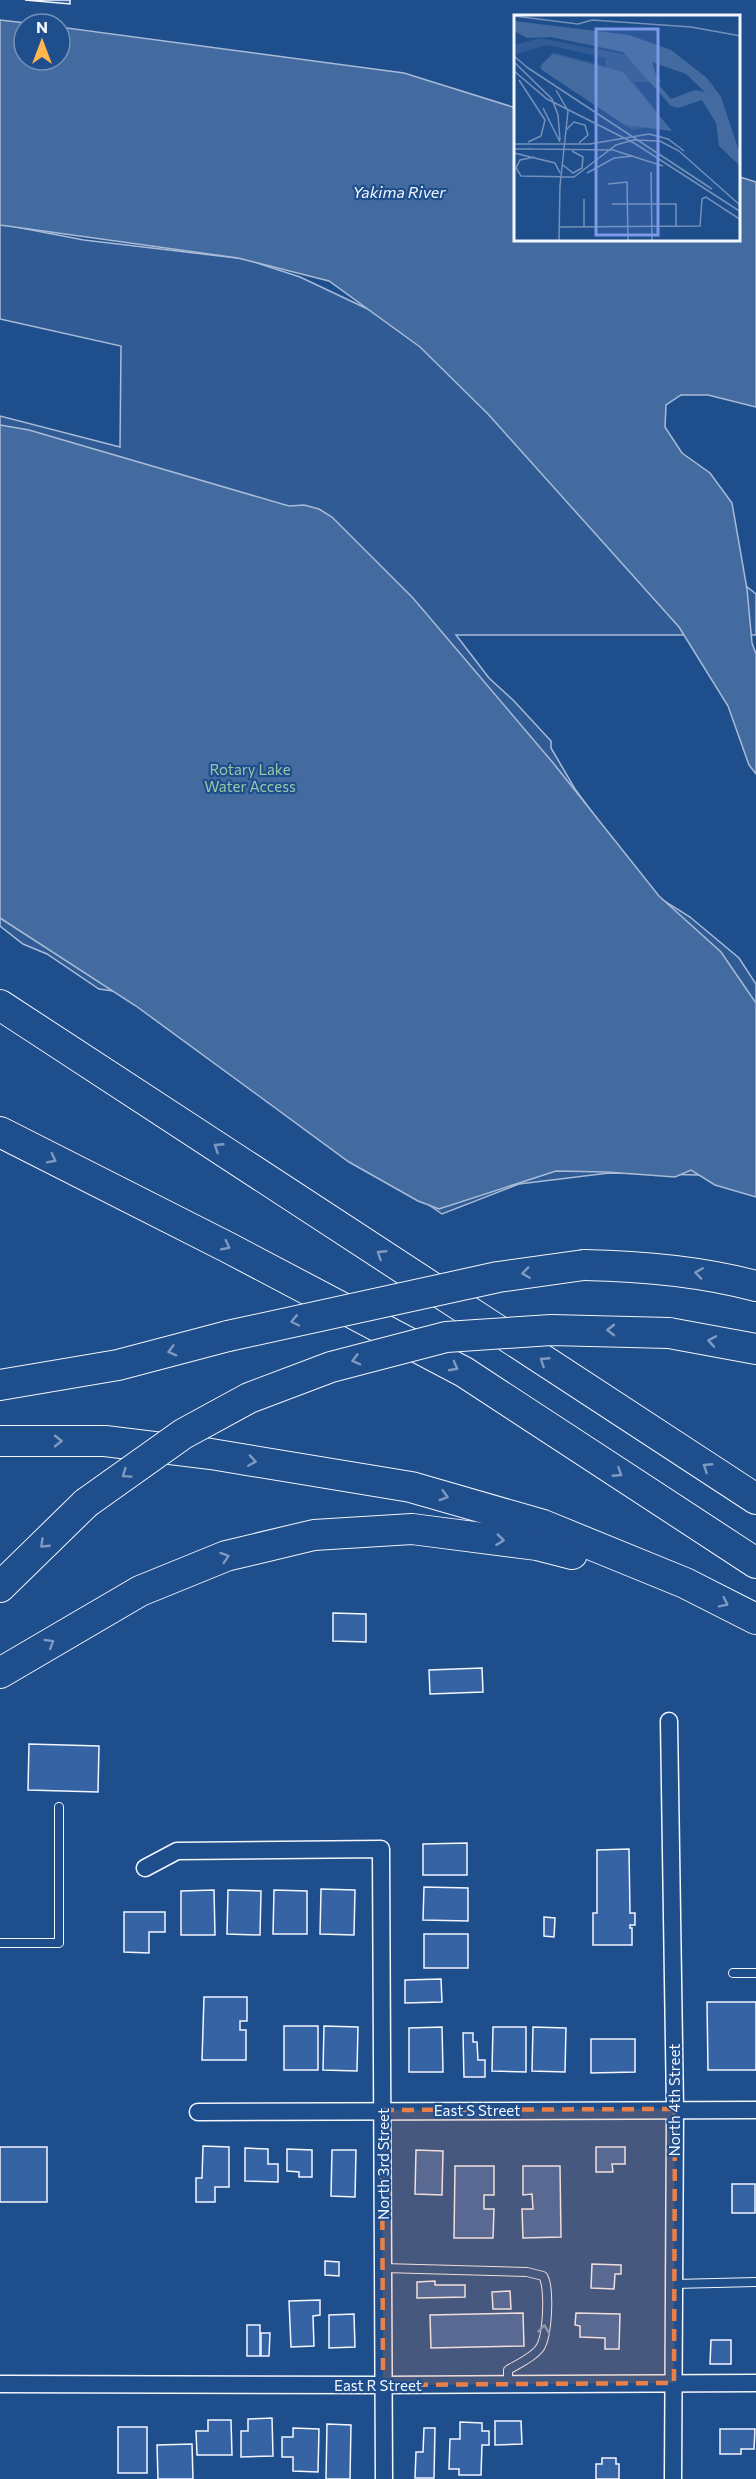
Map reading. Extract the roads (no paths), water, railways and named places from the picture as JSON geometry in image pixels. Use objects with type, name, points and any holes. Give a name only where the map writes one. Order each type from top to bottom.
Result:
[{"type":"highway","points":[[0,1005],[756,1499]]},
{"type":"highway","points":[[0,1132],[227,1246],[464,1372],[756,1563]]},
{"type":"highway","points":[[0,1385],[118,1365],[228,1336],[498,1277],[584,1265],[645,1266],[721,1277],[756,1286]]},
{"type":"highway","points":[[0,1587],[86,1503],[183,1434],[249,1398],[331,1367],[446,1337],[551,1330],[669,1333],[756,1349]]},
{"type":"highway","points":[[0,1442],[105,1441],[211,1454],[411,1487],[543,1526],[685,1583],[756,1619]]},
{"type":"highway","points":[[0,1673],[140,1591],[226,1556],[314,1535],[412,1529],[537,1545],[685,1583]]},
{"type":"street","name":"North 4th Street","points":[[669,1721],[675,2109],[673,2479]]},
{"type":"street","name":"North 3rd Street","points":[[145,1868],[177,1851],[381,1849],[384,2479]]},
{"type":"street","name":"East S Street","points":[[198,2112],[756,2110]]},
{"type":"street","name":"East R Street","points":[[0,2384],[383,2385],[508,2377],[674,2383],[756,2383]]},
{"type":"lane","points":[[0,1943],[58,1943],[59,1807]]},
{"type":"lane","points":[[733,1973],[756,1973]]},
{"type":"lane","points":[[383,2268],[526,2272],[543,2276],[546,2281],[547,2310],[543,2342],[536,2352],[508,2377]]},
{"type":"lane","points":[[674,2284],[756,2282]]},
{"type":"water","name":"Yakima River","points":[[0,20],[12,21],[12,72],[72,72],[72,29],[404,73],[514,107],[514,242],[741,242],[741,177],[756,182],[756,407],[708,395],[681,395],[666,405],[665,427],[682,453],[710,473],[732,503],[747,589],[752,643],[756,654],[756,774],[749,765],[728,706],[679,627],[488,414],[420,347],[329,281],[238,258],[0,225]]},
{"type":"water","name":"Rotary Lake Water Access","points":[[0,425],[29,430],[289,506],[304,505],[319,509],[332,517],[413,598],[554,764],[659,896],[721,952],[756,1003],[756,1197],[715,1185],[691,1170],[675,1177],[556,1171],[439,1209],[418,1201],[349,1162],[136,1006],[0,918]]}]
